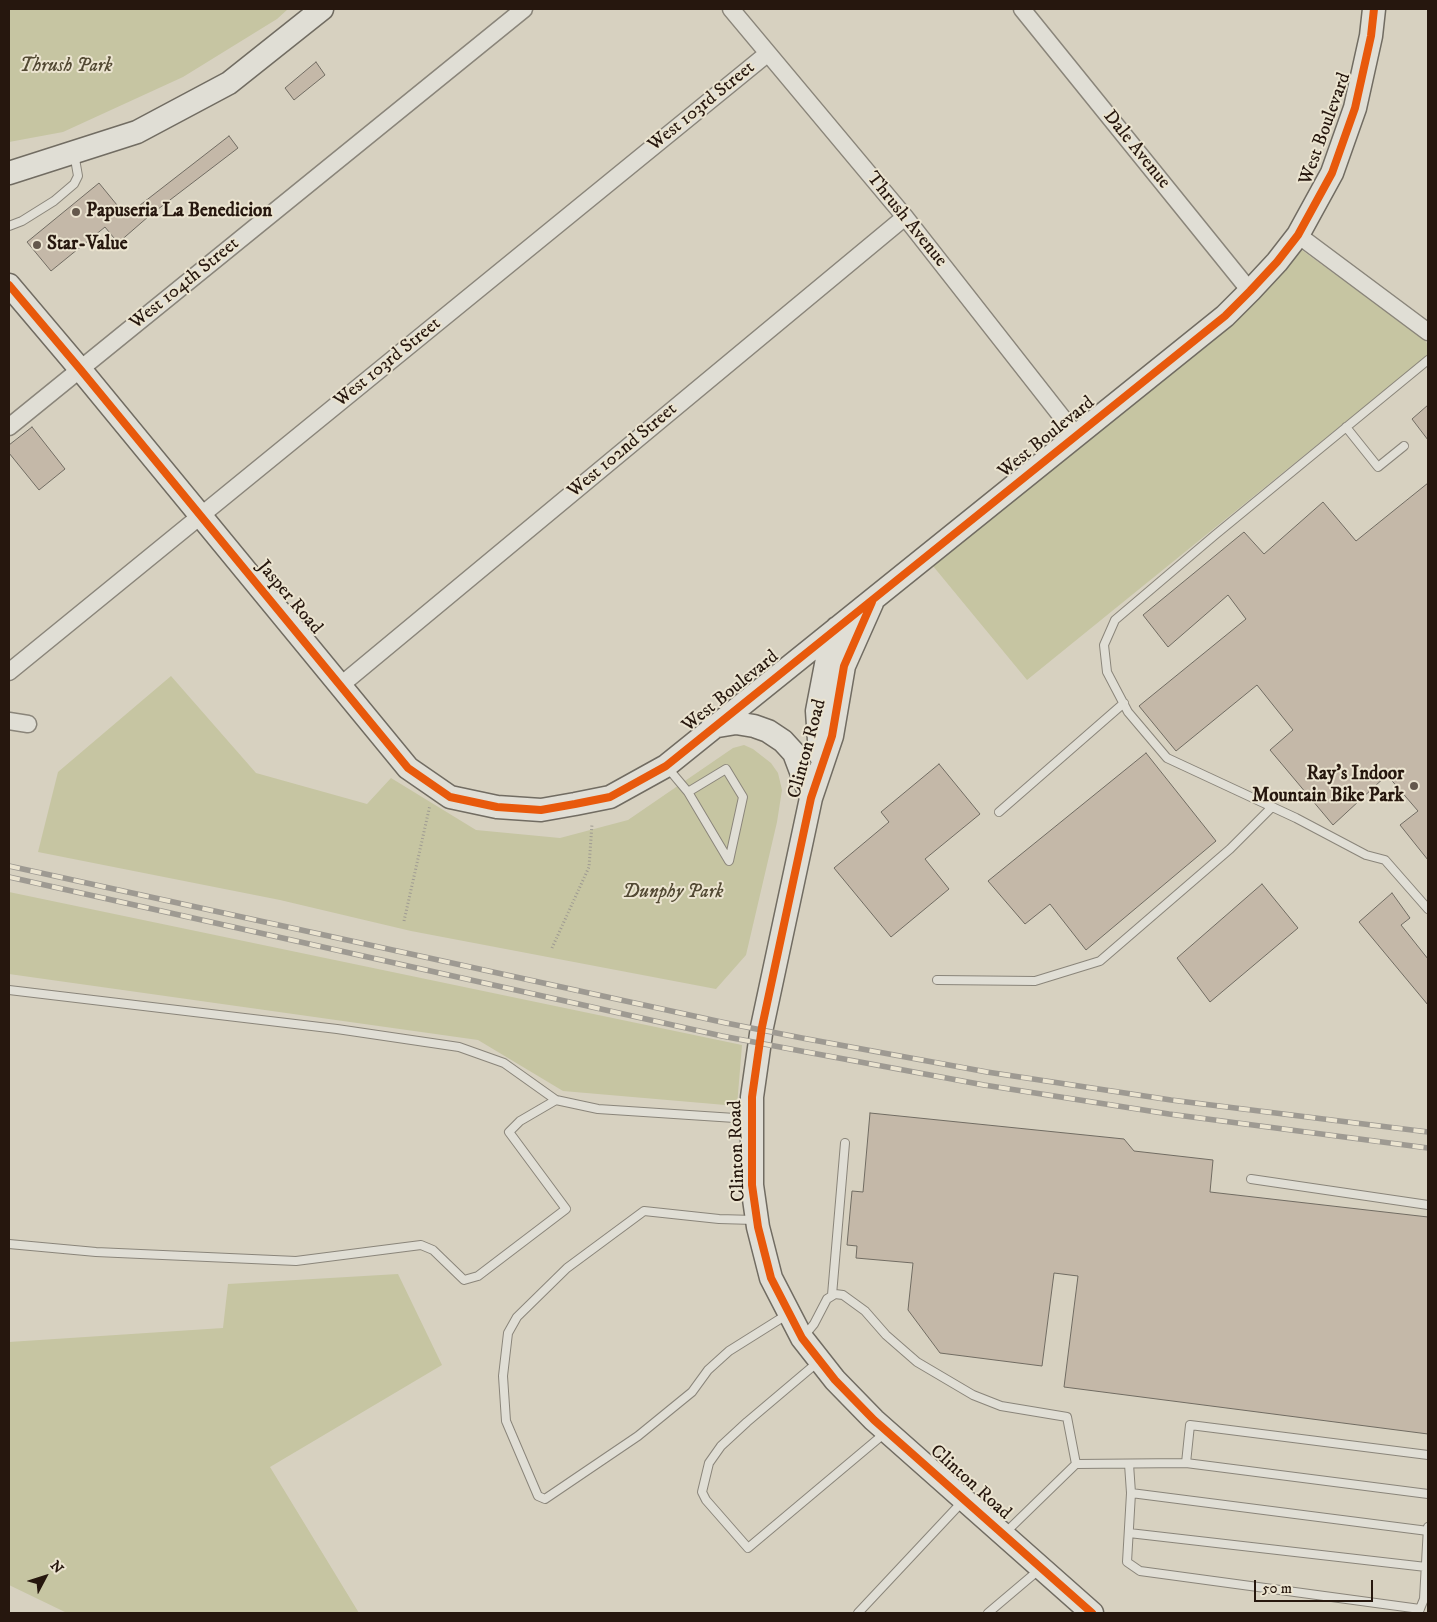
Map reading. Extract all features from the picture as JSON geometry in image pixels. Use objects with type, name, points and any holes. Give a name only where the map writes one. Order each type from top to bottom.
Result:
[{"type":"street","points":[[9,172],[137,132],[229,83],[322,9]]},
{"type":"street","name":"West 104th Street","points":[[9,427],[524,9]]},
{"type":"street","name":"Thrush Avenue","points":[[731,9],[905,217],[1076,435]]},
{"type":"street","name":"Dale Avenue","points":[[1022,9],[1250,291]]},
{"type":"street","name":"West Boulevard","points":[[610,797],[666,766],[1225,316],[1250,291],[1277,262],[1298,235],[1332,173],[1355,108],[1371,36],[1374,9]]},
{"type":"street","name":"West 103rd Street","points":[[9,672],[767,54]]},
{"type":"street","name":"West 102nd Street","points":[[341,685],[905,217]]},
{"type":"street","points":[[1298,235],[1428,332]]},
{"type":"street","name":"Jasper Road","points":[[9,285],[408,768],[450,797],[496,807],[541,810],[610,797]]},
{"type":"street","name":"Clinton Road","points":[[873,600],[836,662],[817,711],[821,766],[811,798],[762,1027],[752,1097],[752,1184],[757,1220],[771,1278],[802,1338],[835,1380],[887,1431],[1092,1613]]},
{"type":"street","name":"Clinton Road","points":[[836,662],[837,628]]},
{"type":"street","points":[[9,721],[28,724]]},
{"type":"street","points":[[711,728],[736,723],[754,726],[768,731],[783,741],[794,753],[811,798]]},
{"type":"lane","points":[[9,226],[22,221],[74,184],[78,176],[74,152]]},
{"type":"lane","points":[[1428,360],[1116,620],[1104,645],[1107,672],[1124,703],[1167,758],[1272,807],[1366,855],[1385,860],[1428,909]]},
{"type":"lane","points":[[1346,427],[1378,467],[1404,446]]},
{"type":"lane","points":[[999,812],[1124,703]]},
{"type":"lane","points":[[666,766],[688,792],[729,861],[743,797],[726,769],[688,792]]},
{"type":"lane","points":[[937,980],[1035,982],[1100,960],[1230,849],[1272,807]]},
{"type":"lane","points":[[9,990],[337,1029],[459,1047],[504,1063],[556,1100],[598,1109],[752,1119]]},
{"type":"lane","points":[[9,1244],[96,1252],[296,1261],[421,1245],[433,1250],[464,1280],[478,1276],[566,1209],[509,1132],[520,1121],[556,1100]]},
{"type":"lane","points":[[832,1295],[845,1143]]},
{"type":"lane","points":[[1251,1179],[1428,1205]]},
{"type":"lane","points":[[757,1220],[719,1219],[644,1211],[567,1268],[517,1317],[508,1333],[503,1376],[506,1421],[538,1496],[545,1499],[638,1436],[692,1392],[708,1370],[730,1351],[789,1313]]},
{"type":"lane","points":[[802,1338],[814,1324],[827,1299],[835,1294],[843,1295],[852,1300],[886,1335],[917,1362],[973,1395],[1001,1406],[1066,1417],[1076,1464]]},
{"type":"lane","points":[[820,1360],[721,1446],[709,1463],[702,1492],[706,1500],[748,1548],[887,1431]]},
{"type":"lane","points":[[1186,1463],[1190,1425],[1428,1455]]},
{"type":"lane","points":[[1003,1534],[1076,1464],[1186,1463],[1428,1494]]},
{"type":"lane","points":[[1129,1464],[1131,1493],[1127,1562],[1140,1571],[1419,1611],[1424,1599],[1428,1527]]},
{"type":"lane","points":[[1131,1493],[1428,1531]]},
{"type":"lane","points":[[858,1613],[964,1500]]},
{"type":"lane","points":[[1129,1532],[1426,1567]]},
{"type":"lane","points":[[988,1613],[1041,1568]]},
{"type":"path","points":[[404,921],[430,804]]},
{"type":"path","points":[[552,948],[589,867],[592,824]]},
{"type":"green space","name":"Thrush Park","points":[[9,9],[288,9],[277,19],[183,77],[63,132],[9,142]]},
{"type":"green space","points":[[1299,248],[1424,339],[1428,345],[1428,355],[1027,680],[933,566],[1196,354]]},
{"type":"green space","name":"Dunphy Park","points":[[171,676],[256,773],[367,804],[391,778],[476,830],[560,838],[628,820],[733,748],[744,745],[753,749],[771,763],[778,773],[782,790],[777,822],[746,955],[716,989],[411,931],[280,900],[38,852],[58,772]]},
{"type":"green space","points":[[9,892],[742,1045],[737,1106],[563,1091],[478,1040],[9,974]]},
{"type":"green space","points":[[398,1274],[442,1365],[270,1467],[359,1613],[67,1613],[9,1585],[9,1342],[223,1328],[228,1284]]},
{"type":"building","points":[[316,62],[325,75],[294,100],[285,88]]},
{"type":"building","points":[[229,136],[238,148],[149,216],[118,243],[105,227],[51,271],[27,242],[99,183],[126,216]]},
{"type":"building","points":[[1428,405],[1428,440],[1412,419]]},
{"type":"building","points":[[32,427],[65,469],[39,490],[9,453],[9,445]]},
{"type":"building","points":[[1428,483],[1428,860],[1400,825],[1418,811],[1387,775],[1333,825],[1270,750],[1293,730],[1257,685],[1176,751],[1139,706],[1246,619],[1228,595],[1168,647],[1143,615],[1244,532],[1264,554],[1323,502],[1356,541]]},
{"type":"building","points":[[1146,753],[1216,841],[1086,950],[1050,904],[1025,924],[988,881]]},
{"type":"building","points":[[939,764],[980,814],[925,859],[949,889],[891,937],[834,868],[889,822],[881,812]]},
{"type":"building","points":[[1262,884],[1298,928],[1210,1002],[1177,958]]},
{"type":"building","points":[[1392,893],[1410,918],[1401,925],[1428,959],[1428,1005],[1359,922]]},
{"type":"building","points":[[870,1113],[1124,1139],[1134,1151],[1213,1160],[1210,1192],[1428,1217],[1428,1434],[1064,1387],[1078,1276],[1054,1273],[1042,1366],[940,1353],[908,1310],[913,1263],[856,1258],[857,1246],[847,1245],[852,1191],[863,1192]]},
{"type":"railway","points":[[9,866],[802,1038],[987,1072],[1171,1100],[1428,1132]]},
{"type":"railway","points":[[9,877],[722,1036],[984,1085],[1169,1114],[1428,1148]]},
{"type":"cycle path","points":[[9,285],[408,768],[450,797],[497,807],[541,810],[610,797],[666,766],[1225,316],[1250,291],[1277,262],[1298,235],[1332,173],[1355,108],[1371,36],[1374,9]]},
{"type":"cycle path","points":[[872,602],[844,666],[832,736],[811,798],[762,1027],[752,1097],[752,1185],[758,1227],[771,1278],[802,1338],[835,1380],[874,1420],[1092,1613]]},
{"type":"place","name":"Papuseria La Benedicion","points":[[76,212]]},
{"type":"place","name":"Star-Value","points":[[37,245]]},
{"type":"place","name":"Ray's Indoor Mountain Bike Park","points":[[1414,786]]}]
